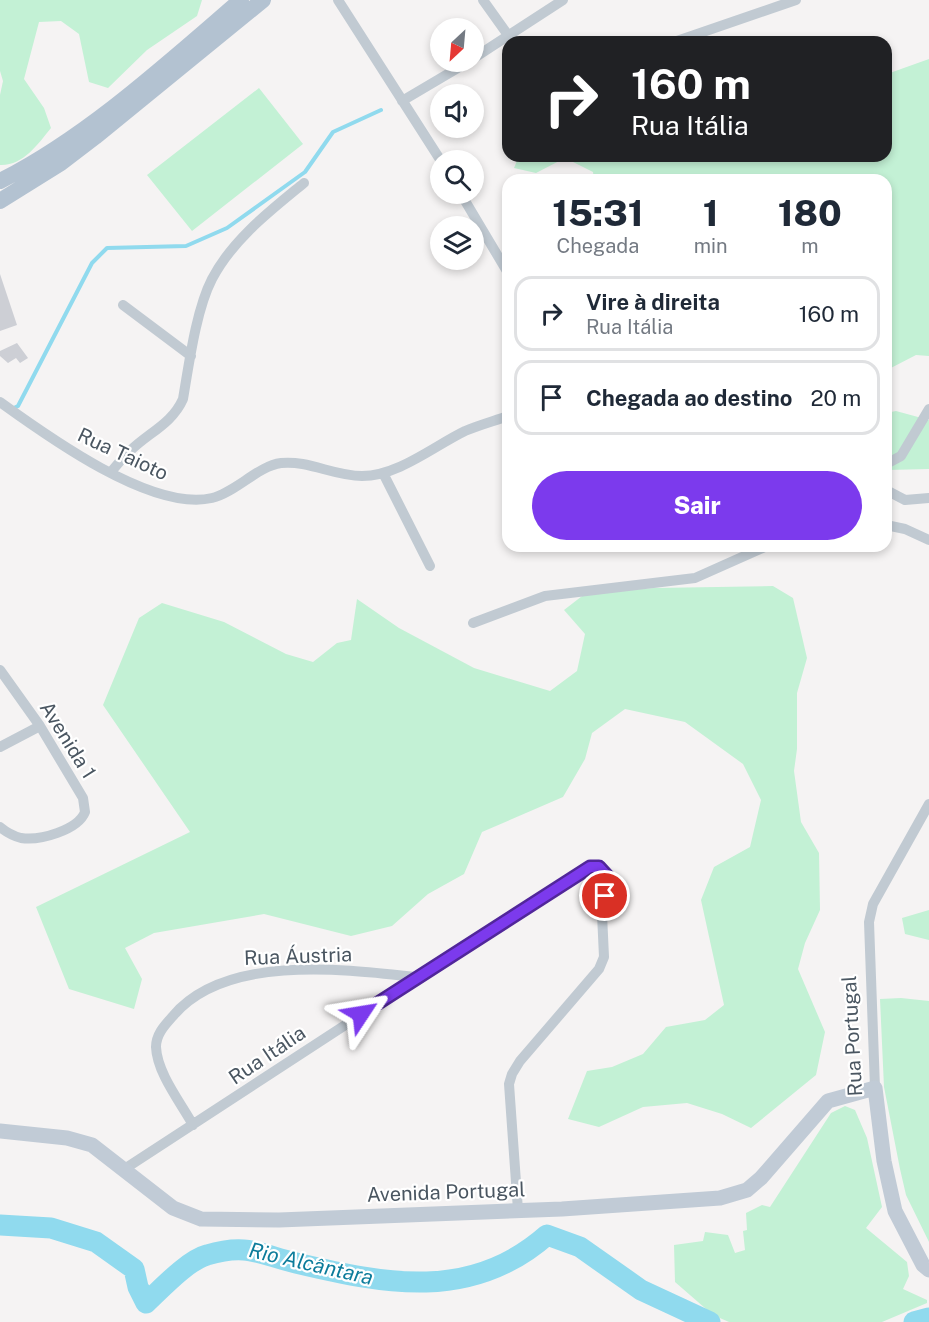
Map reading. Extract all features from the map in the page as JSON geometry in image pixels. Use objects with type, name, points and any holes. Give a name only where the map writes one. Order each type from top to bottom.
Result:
[{"type":"main road","points":[[0,181],[40,161],[98,117],[241,0]]},
{"type":"main road","points":[[0,201],[61,163],[96,137],[263,0]]},
{"type":"street","points":[[338,0],[433,150]]},
{"type":"street","points":[[483,0],[508,36]]},
{"type":"street","points":[[516,36],[563,0]]},
{"type":"street","points":[[691,36],[796,0]]},
{"type":"street","points":[[484,53],[502,44]]},
{"type":"street","points":[[402,101],[451,72]]},
{"type":"street","points":[[111,472],[130,450],[171,419],[178,410],[183,399],[201,310],[213,278],[239,240],[304,183]]},
{"type":"street","points":[[467,204],[502,263]]},
{"type":"street","points":[[123,305],[191,356]]},
{"type":"street","name":"Rua Taioto","points":[[0,402],[66,448],[111,472],[151,490],[191,500],[211,498],[231,491],[278,463],[298,463],[361,476],[383,473],[468,430],[502,418]]},
{"type":"street","points":[[892,461],[901,456],[929,409]]},
{"type":"street","points":[[383,473],[430,566]]},
{"type":"street","points":[[892,493],[905,500],[929,498]]},
{"type":"street","points":[[892,526],[905,529],[929,540]]},
{"type":"street","points":[[473,623],[545,597],[695,578],[754,552]]},
{"type":"street","name":"Avenida 1","points":[[0,670],[40,726],[83,798],[85,812],[82,819],[62,830],[32,838],[20,838],[0,827]]},
{"type":"street","points":[[0,747],[40,726]]},
{"type":"street","name":"Rua Portugal","points":[[929,804],[873,904],[869,921],[875,1088],[884,1161],[895,1211],[923,1265],[929,1270]]},
{"type":"street","name":"Rua Itália","points":[[126,1168],[417,977],[590,867],[599,867],[609,878],[602,914],[604,957],[599,969],[512,1074],[509,1084],[518,1210]]},
{"type":"street","name":"Rua Áustria","points":[[194,1125],[161,1066],[156,1046],[160,1030],[177,1011],[200,992],[224,980],[249,973],[338,970],[417,977]]},
{"type":"street","name":"Avenida Portugal","points":[[0,1131],[67,1138],[92,1145],[126,1168],[173,1208],[201,1219],[279,1220],[518,1210],[720,1198],[747,1190],[761,1178],[828,1101],[875,1088]]},
{"type":"green space","points":[[0,0],[202,0],[197,16],[147,50],[108,88],[89,82],[79,34],[61,21],[39,22],[24,79],[44,108],[51,128],[23,158],[0,165],[0,95],[3,81],[0,71]]},
{"type":"green space","points":[[929,59],[929,356],[916,355],[892,367],[892,174],[593,174],[573,162],[892,162],[892,72]]},
{"type":"green space","points":[[259,88],[303,144],[192,231],[147,175]]},
{"type":"green space","points":[[516,162],[557,162],[536,173],[514,168]]},
{"type":"green space","points":[[892,412],[929,420],[929,469],[892,470]]},
{"type":"green space","points":[[773,586],[793,598],[807,658],[797,693],[797,749],[794,771],[801,822],[819,853],[820,910],[805,943],[798,969],[825,1032],[816,1075],[751,1128],[722,1114],[687,1103],[643,1107],[599,1127],[568,1119],[587,1071],[612,1067],[643,1054],[666,1027],[705,1020],[724,1005],[701,900],[714,867],[750,847],[761,800],[743,764],[685,722],[625,709],[592,733],[585,759],[563,797],[482,832],[464,874],[428,894],[392,926],[351,936],[264,914],[154,933],[125,948],[142,979],[134,1009],[69,989],[36,907],[190,832],[103,705],[139,618],[162,603],[224,622],[286,654],[313,662],[337,643],[351,640],[357,599],[399,628],[474,668],[550,691],[577,671],[585,634],[564,610],[586,593],[654,588]]},
{"type":"green space","points":[[929,910],[929,940],[905,934],[902,918]]},
{"type":"green space","points":[[901,998],[929,1001],[929,1242],[906,1195],[884,1087],[880,999]]},
{"type":"green space","points":[[845,1106],[855,1110],[867,1138],[882,1207],[866,1228],[907,1262],[909,1276],[903,1289],[927,1300],[927,1303],[882,1322],[729,1322],[713,1315],[675,1282],[674,1245],[703,1241],[705,1232],[728,1235],[735,1253],[745,1250],[743,1231],[747,1230],[746,1213],[762,1205],[770,1207],[831,1113]]},
{"type":"building","points":[[0,274],[17,325],[0,331]]},
{"type":"building","points":[[17,343],[28,358],[20,363],[16,358],[8,363],[0,356],[0,351]]},
{"type":"waterway","points":[[14,408],[18,406],[92,263],[107,248],[186,246],[227,228],[305,172],[333,132],[381,110]]},
{"type":"waterway","name":"Rio Alcântara","points":[[0,1225],[51,1228],[96,1242],[134,1269],[138,1287],[146,1303],[192,1263],[207,1255],[221,1252],[253,1251],[329,1271],[362,1277],[426,1282],[458,1279],[488,1271],[518,1256],[547,1235],[580,1247],[641,1290],[710,1322]]},
{"type":"waterway","name":"Rio Alcântara","points":[[914,1322],[929,1318]]},
{"type":"route","points":[[361,1014],[590,867],[599,867],[609,878],[605,896]]}]
